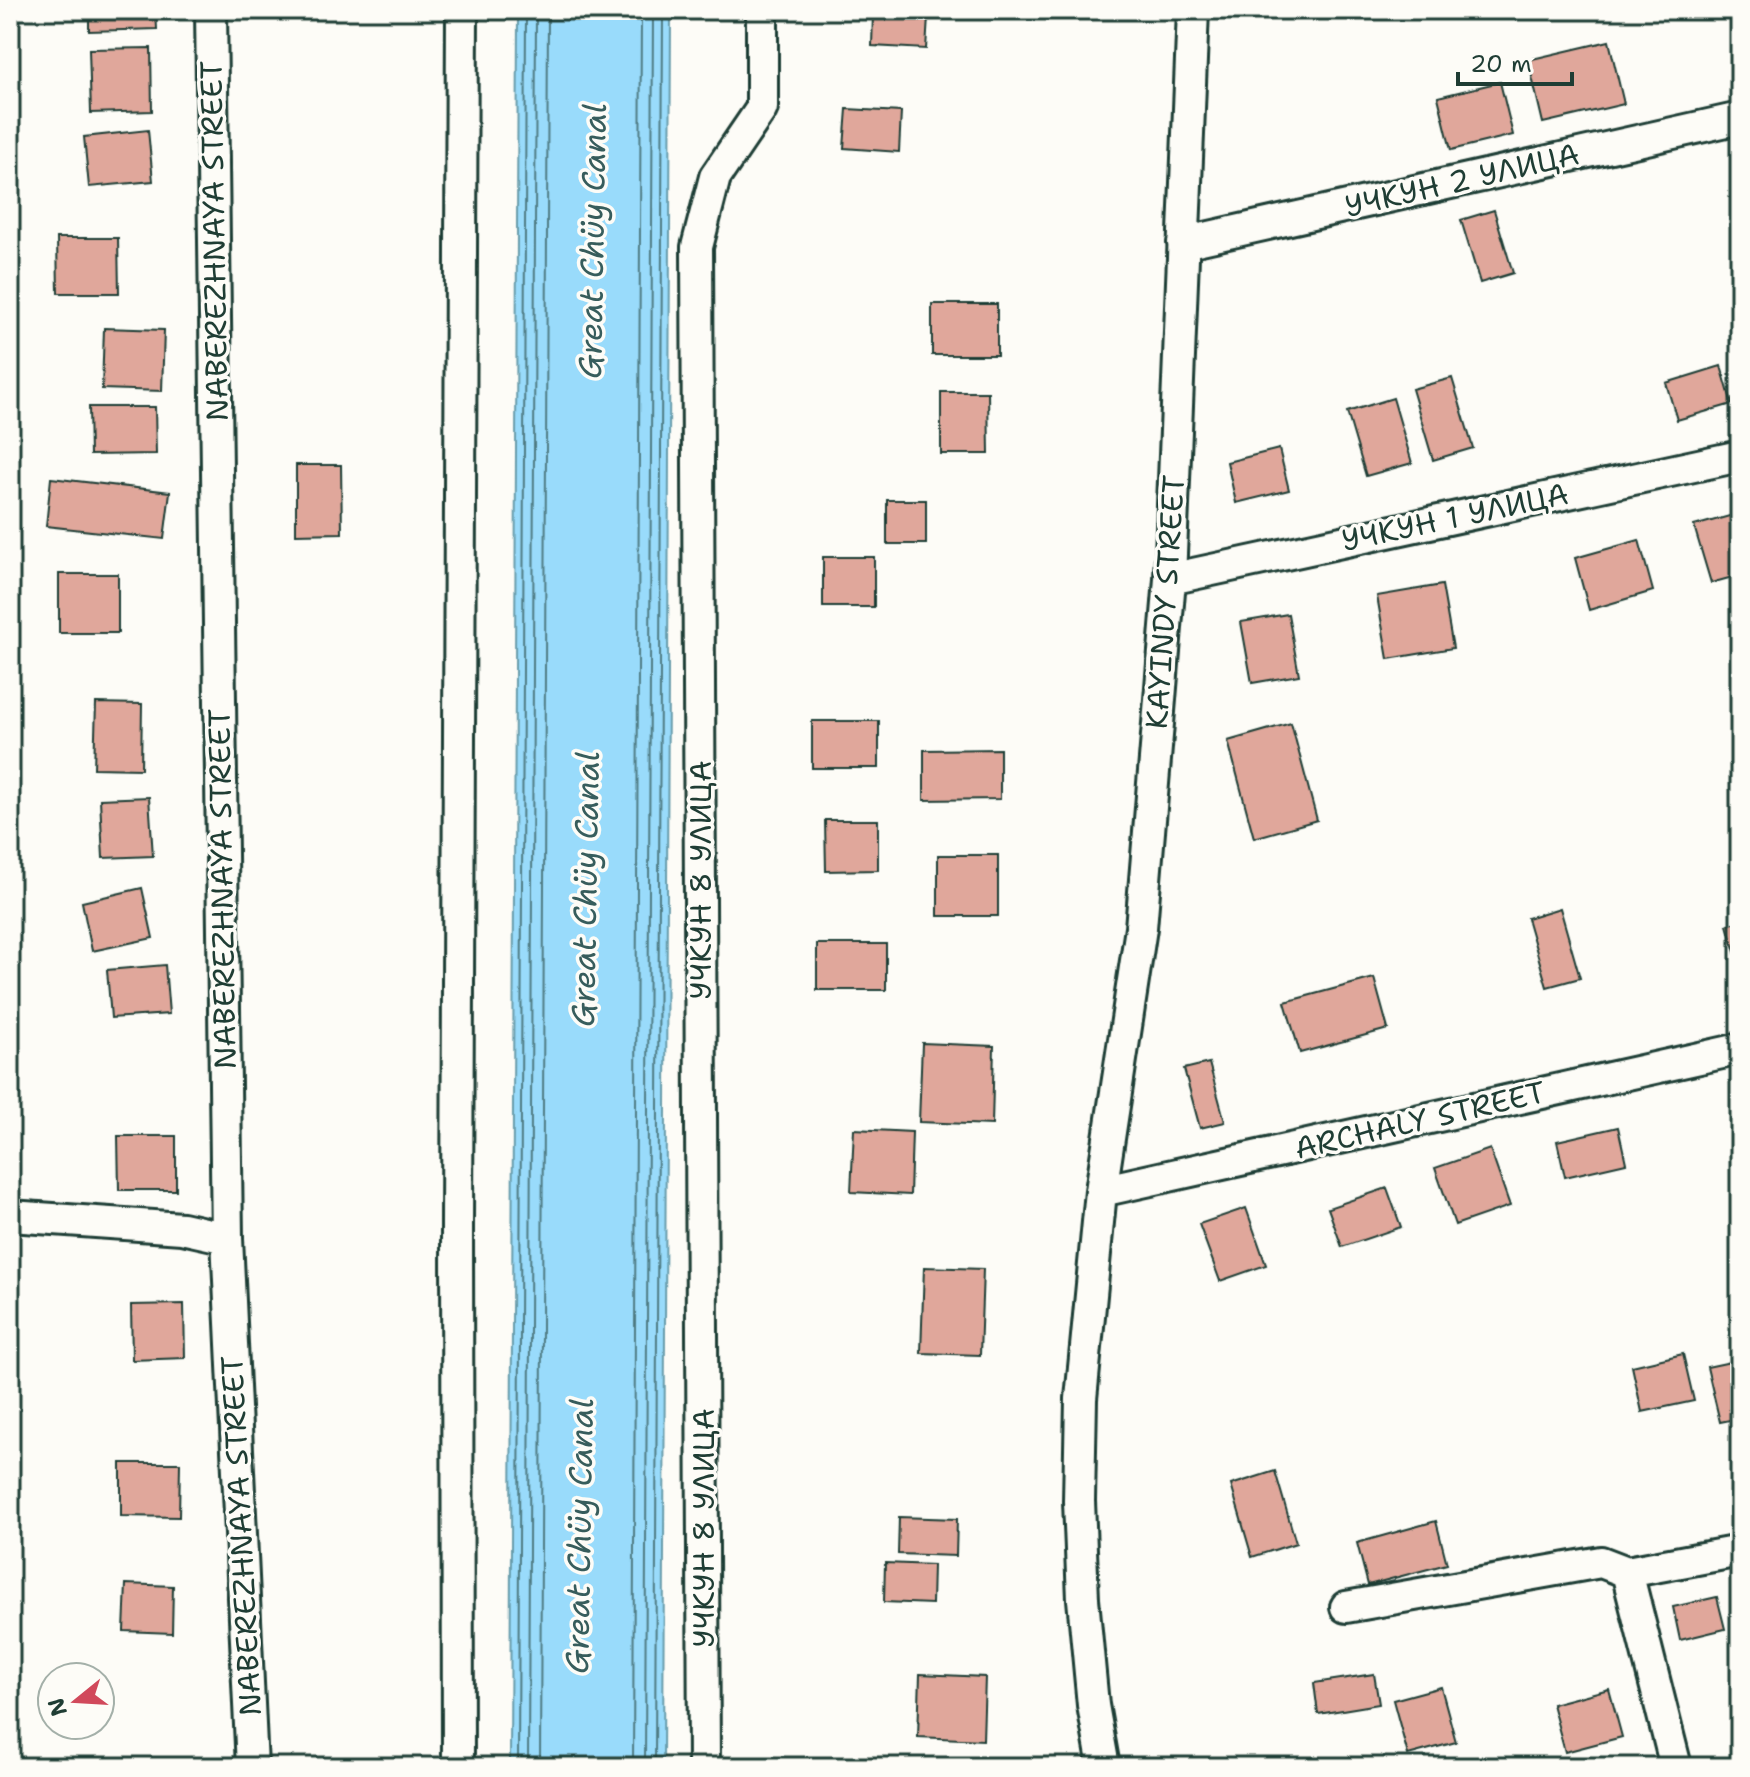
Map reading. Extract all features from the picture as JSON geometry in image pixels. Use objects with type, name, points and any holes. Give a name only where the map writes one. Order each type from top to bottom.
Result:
[{"type":"street","name":"NABEREZHNAYA STREET","points":[[211,10],[227,1238],[252,1767]]},
{"type":"street","points":[[458,1767],[462,10]]},
{"type":"street","name":"УЧКУН 8 УЛИЦА","points":[[704,1767],[697,247],[715,177],[762,108],[762,10]]},
{"type":"street","name":"KAYINDY STREET","points":[[1104,1767],[1093,1705],[1083,1599],[1079,1501],[1081,1399],[1101,1191],[1141,928],[1170,579],[1193,10]]},
{"type":"street","name":"УЧКУН 2 УЛИЦА","points":[[1183,243],[1740,118]]},
{"type":"street","name":"УЧКУН 1 УЛИЦА","points":[[1170,579],[1740,456]]},
{"type":"street","name":"ARCHALY STREET","points":[[1101,1191],[1740,1049]]},
{"type":"street","points":[[10,1216],[182,1228],[227,1238]]},
{"type":"street","points":[[1346,1607],[1601,1562],[1627,1572],[1740,1551]]},
{"type":"street","points":[[1627,1572],[1676,1767]]},
{"type":"water","name":"Great Chüy Canal","points":[[518,10],[671,10],[663,1767],[510,1767]]},
{"type":"building","points":[[89,10],[156,10],[157,29],[89,31]]},
{"type":"building","points":[[873,14],[928,17],[926,49],[872,46]]},
{"type":"building","points":[[1609,41],[1624,104],[1543,123],[1528,60]]},
{"type":"building","points":[[151,48],[152,111],[91,113],[89,49]]},
{"type":"building","points":[[1500,82],[1513,135],[1451,150],[1438,97]]},
{"type":"building","points":[[847,109],[901,112],[899,152],[844,148]]},
{"type":"building","points":[[148,130],[153,181],[89,187],[84,137]]},
{"type":"building","points":[[1494,210],[1513,273],[1480,283],[1461,220]]},
{"type":"building","points":[[57,238],[118,238],[119,293],[58,293]]},
{"type":"building","points":[[932,304],[997,304],[997,355],[932,355]]},
{"type":"building","points":[[104,328],[164,330],[162,391],[102,389]]},
{"type":"building","points":[[1721,366],[1732,404],[1677,420],[1666,383]]},
{"type":"building","points":[[1452,378],[1473,448],[1433,460],[1412,389]]},
{"type":"building","points":[[941,392],[988,392],[989,454],[941,454]]},
{"type":"building","points":[[1393,398],[1412,463],[1366,476],[1347,412]]},
{"type":"building","points":[[89,407],[155,407],[156,454],[90,455]]},
{"type":"building","points":[[1279,449],[1289,490],[1236,503],[1227,462]]},
{"type":"building","points":[[296,465],[341,465],[342,533],[296,534]]},
{"type":"building","points":[[51,478],[170,492],[164,539],[46,526]]},
{"type":"building","points":[[887,500],[926,500],[926,544],[887,544]]},
{"type":"building","points":[[1740,513],[1740,575],[1711,583],[1694,526]]},
{"type":"building","points":[[1639,540],[1653,591],[1589,610],[1575,558]]},
{"type":"building","points":[[823,557],[874,557],[874,607],[823,607]]},
{"type":"building","points":[[59,574],[118,574],[118,633],[59,633]]},
{"type":"building","points":[[1442,585],[1453,648],[1388,659],[1377,596]]},
{"type":"building","points":[[1288,614],[1299,675],[1252,683],[1241,622]]},
{"type":"building","points":[[96,703],[142,704],[141,769],[94,768]]},
{"type":"building","points":[[812,721],[879,721],[879,768],[812,768]]},
{"type":"building","points":[[1291,723],[1317,820],[1254,838],[1228,741]]},
{"type":"building","points":[[1000,749],[1000,799],[924,800],[924,750]]},
{"type":"building","points":[[149,797],[153,856],[103,858],[100,799]]},
{"type":"building","points":[[825,820],[878,820],[878,870],[826,871]]},
{"type":"building","points":[[938,855],[998,855],[998,916],[938,916]]},
{"type":"building","points":[[142,888],[153,938],[92,951],[82,902]]},
{"type":"building","points":[[1560,908],[1580,978],[1547,987],[1527,918]]},
{"type":"building","points":[[1740,921],[1740,969],[1727,925]]},
{"type":"building","points":[[817,944],[886,944],[886,990],[817,990]]},
{"type":"building","points":[[165,965],[169,1014],[111,1018],[107,970]]},
{"type":"building","points":[[1374,978],[1388,1029],[1300,1053],[1285,1002]]},
{"type":"building","points":[[922,1043],[994,1046],[992,1125],[919,1122]]},
{"type":"building","points":[[1209,1063],[1225,1122],[1200,1128],[1184,1069]]},
{"type":"building","points":[[1618,1127],[1626,1163],[1565,1177],[1557,1141]]},
{"type":"building","points":[[854,1129],[912,1132],[910,1195],[851,1192]]},
{"type":"building","points":[[118,1136],[176,1136],[176,1190],[119,1190]]},
{"type":"building","points":[[1490,1149],[1510,1206],[1455,1225],[1435,1168]]},
{"type":"building","points":[[1387,1188],[1401,1227],[1342,1247],[1328,1208]]},
{"type":"building","points":[[1246,1208],[1266,1265],[1220,1281],[1199,1224]]},
{"type":"building","points":[[924,1267],[983,1269],[980,1355],[921,1353]]},
{"type":"building","points":[[184,1304],[185,1358],[132,1360],[131,1305]]},
{"type":"building","points":[[1683,1354],[1694,1401],[1642,1412],[1632,1366]]},
{"type":"building","points":[[1740,1360],[1740,1418],[1720,1422],[1707,1367]]},
{"type":"building","points":[[121,1463],[180,1463],[179,1517],[121,1516]]},
{"type":"building","points":[[1275,1471],[1296,1543],[1252,1557],[1231,1485]]},
{"type":"building","points":[[899,1517],[957,1519],[956,1556],[898,1554]]},
{"type":"building","points":[[1436,1521],[1447,1564],[1368,1585],[1357,1543]]},
{"type":"building","points":[[885,1563],[933,1565],[932,1604],[884,1602]]},
{"type":"building","points":[[126,1584],[173,1586],[172,1633],[124,1631]]},
{"type":"building","points":[[1717,1597],[1725,1629],[1680,1640],[1673,1607]]},
{"type":"building","points":[[920,1674],[985,1677],[983,1740],[918,1737]]},
{"type":"building","points":[[1374,1674],[1379,1704],[1318,1714],[1314,1683]]},
{"type":"building","points":[[1441,1687],[1456,1742],[1408,1755],[1393,1700]]},
{"type":"building","points":[[1609,1689],[1622,1737],[1565,1752],[1552,1704]]}]
